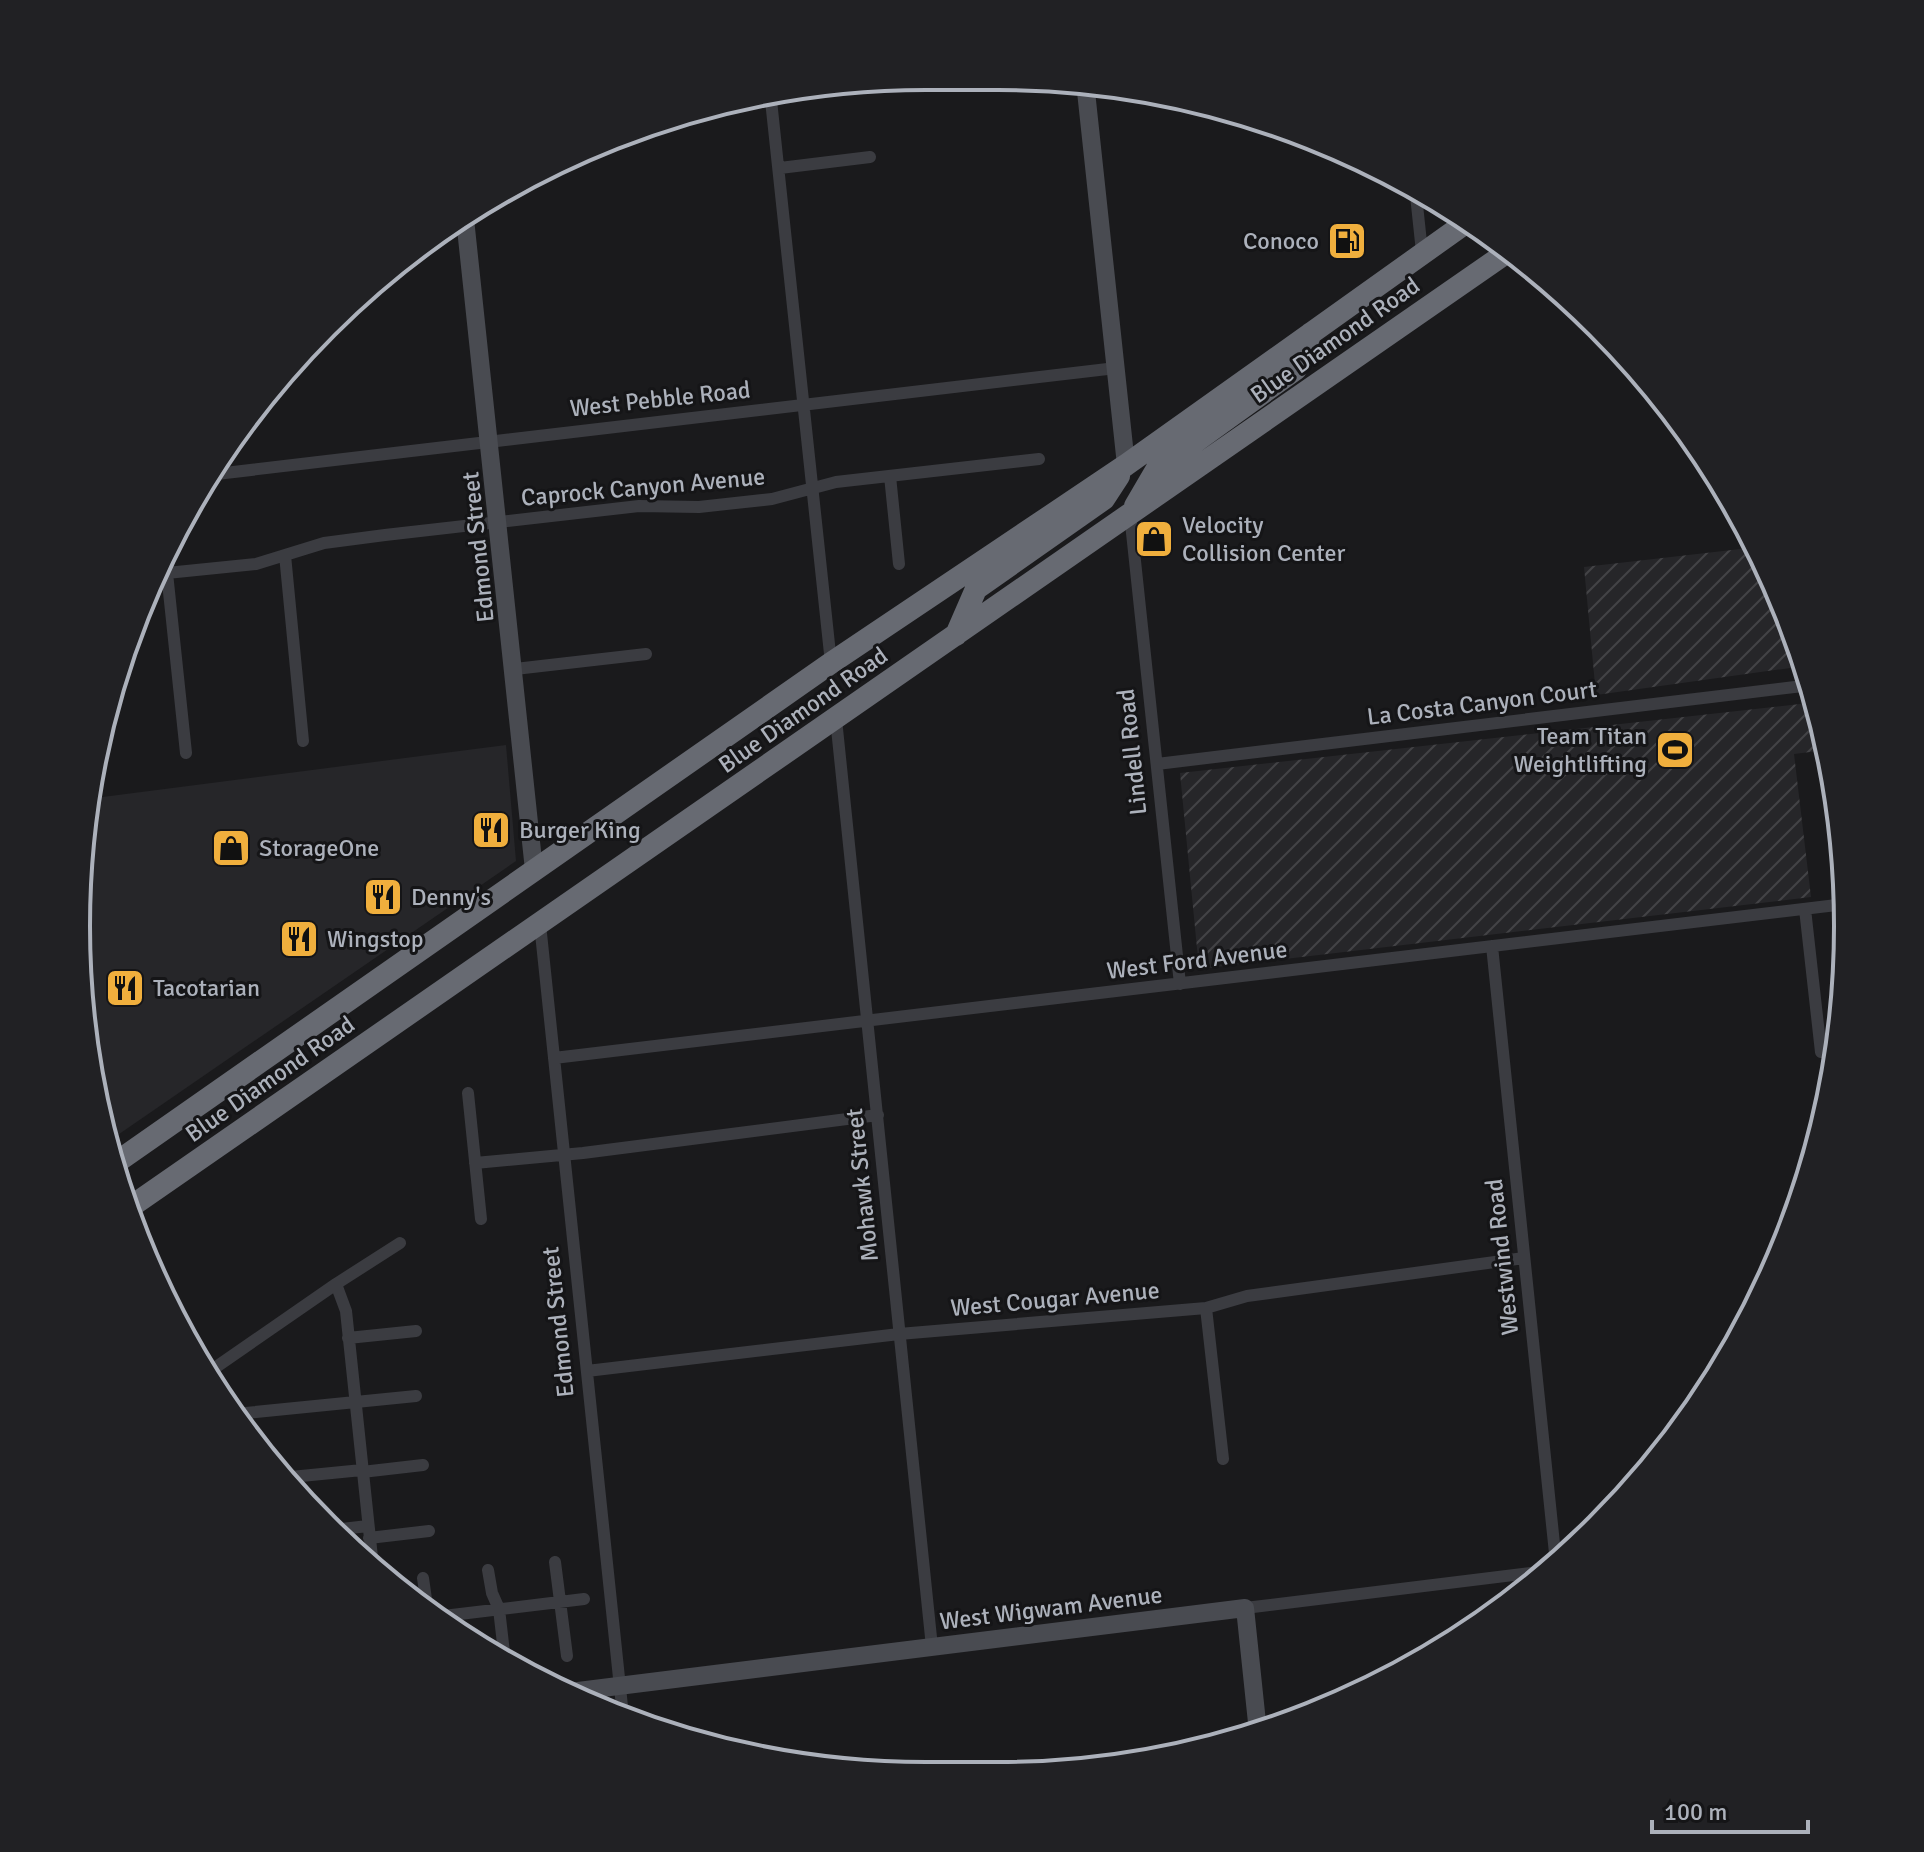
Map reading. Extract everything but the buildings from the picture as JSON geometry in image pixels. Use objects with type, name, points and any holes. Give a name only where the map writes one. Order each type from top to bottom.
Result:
[{"type":"highway","name":"Blue Diamond Road","points":[[123,1158],[831,663],[1126,465],[1458,228]]},
{"type":"highway","name":"Blue Diamond Road","points":[[137,1202],[1499,258]]},
{"type":"highway","points":[[1130,514],[1156,470],[1296,369],[1311,332]]},
{"type":"highway","points":[[956,635],[976,589],[1104,499],[1126,465]]},
{"type":"street","points":[[1086,95],[1126,465]]},
{"type":"street","points":[[772,105],[831,663]]},
{"type":"street","points":[[780,168],[870,157]]},
{"type":"street","points":[[1417,202],[1422,252]]},
{"type":"street","name":"Edmond Street","points":[[466,228],[534,870]]},
{"type":"street","name":"West Pebble Road","points":[[224,473],[1116,368]]},
{"type":"street","name":"Caprock Canyon Avenue","points":[[168,573],[256,564],[324,543],[639,506],[699,507],[772,499],[836,482],[1039,459]]},
{"type":"street","points":[[890,476],[899,564]]},
{"type":"street","name":"Lindell Road","points":[[1130,514],[1180,984]]},
{"type":"street","points":[[285,555],[303,741]]},
{"type":"street","points":[[163,585],[186,753]]},
{"type":"street","points":[[515,669],[646,654]]},
{"type":"street","name":"La Costa Canyon Court","points":[[1157,764],[1799,686]]},
{"type":"street","name":"Mohawk Street","points":[[836,719],[932,1647]]},
{"type":"street","name":"West Ford Avenue","points":[[554,1058],[1833,905]]},
{"type":"street","points":[[1805,909],[1821,1052]]},
{"type":"street","name":"Edmond Street","points":[[540,924],[621,1704]]},
{"type":"street","name":"Westwind Road","points":[[1492,946],[1555,1550]]},
{"type":"street","points":[[468,1093],[481,1219]]},
{"type":"street","points":[[475,1163],[878,1115]]},
{"type":"street","points":[[216,1367],[400,1243]]},
{"type":"street","name":"West Cougar Avenue","points":[[587,1371],[899,1334],[1206,1308],[1247,1296],[1524,1258]]},
{"type":"street","points":[[336,1284],[346,1311],[371,1551]]},
{"type":"street","points":[[1206,1308],[1223,1459]]},
{"type":"street","points":[[348,1338],[416,1331]]},
{"type":"street","points":[[247,1413],[416,1396]]},
{"type":"street","points":[[297,1477],[423,1465]]},
{"type":"street","points":[[350,1531],[429,1531]]},
{"type":"street","points":[[555,1562],[567,1656]]},
{"type":"street","points":[[488,1570],[499,1609],[503,1647]]},
{"type":"street","name":"West Wigwam Avenue","points":[[588,1690],[1526,1574]]},
{"type":"street","points":[[423,1578],[425,1595]]},
{"type":"street","points":[[453,1615],[584,1599]]},
{"type":"street","points":[[1245,1608],[1257,1721]]},
{"type":"shaded area","points":[[1744,549],[1793,668],[1596,695],[1584,567]]},
{"type":"shaded area","points":[[1804,704],[1815,751],[1794,754],[1811,897],[1199,969],[1180,773]]},
{"type":"shaded area","points":[[506,745],[516,861],[117,1136],[97,1035],[92,981],[92,871],[100,797]]},
{"type":"place","name":"Conoco","points":[[1347,241]]},
{"type":"place","name":"Velocity Collision Center","points":[[1154,539]]},
{"type":"place","name":"Team Titan Weightlifting","points":[[1675,750]]},
{"type":"place","name":"Burger King","points":[[491,830]]},
{"type":"place","name":"StorageOne","points":[[231,848]]},
{"type":"place","name":"Denny's","points":[[383,897]]},
{"type":"place","name":"Wingstop","points":[[299,939]]},
{"type":"place","name":"Tacotarian","points":[[125,988]]}]
